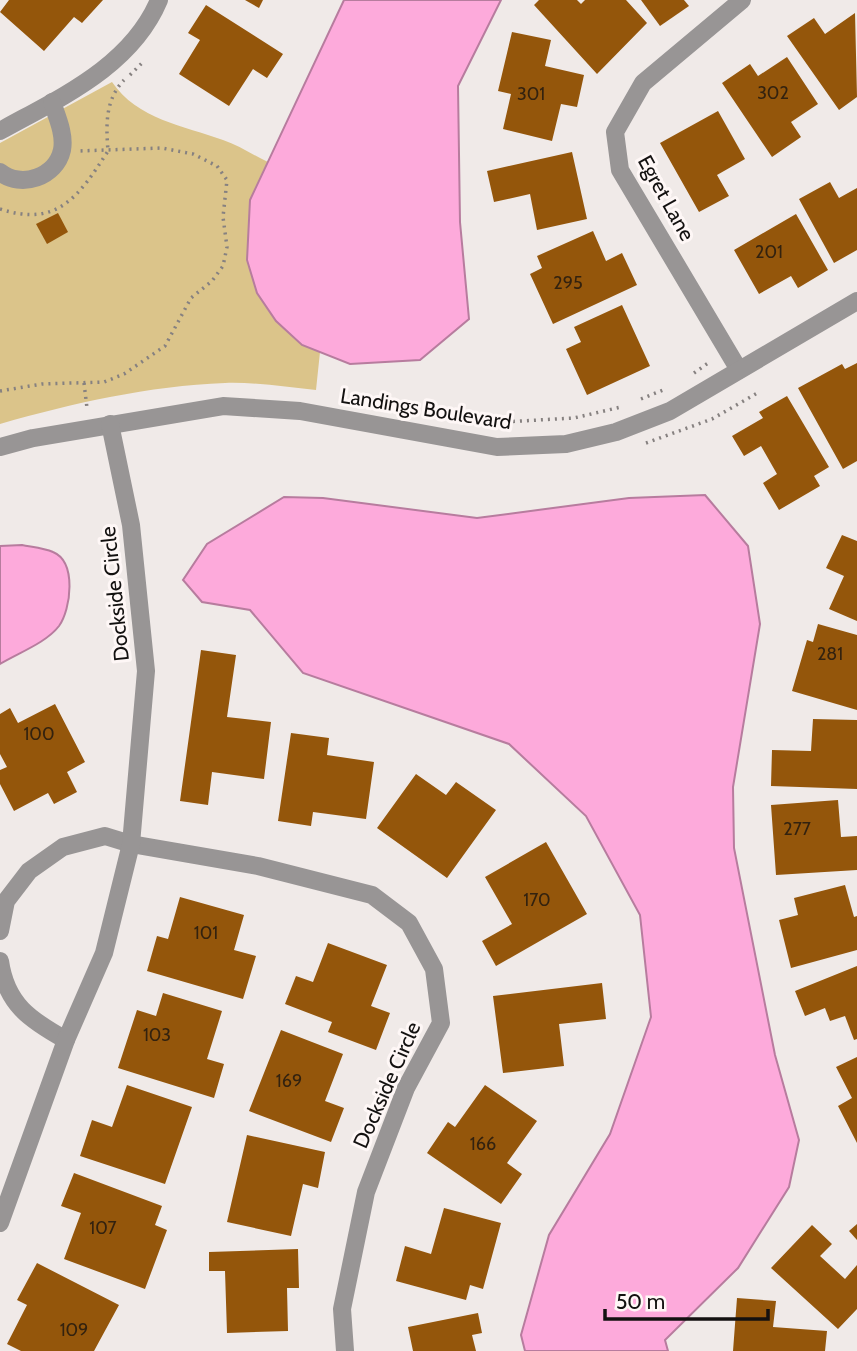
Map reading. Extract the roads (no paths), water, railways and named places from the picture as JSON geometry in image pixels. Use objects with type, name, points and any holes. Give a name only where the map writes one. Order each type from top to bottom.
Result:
[{"type":"street","points":[[0,131],[104,70],[143,29],[159,0]]},
{"type":"street","name":"Egret Lane","points":[[739,370],[620,170],[615,132],[643,83],[742,0]]},
{"type":"street","points":[[0,172],[16,180],[38,178],[57,162],[62,151],[61,130],[51,102]]},
{"type":"street","name":"Landings Boulevard","points":[[0,447],[33,438],[223,406],[300,411],[496,447],[566,444],[616,432],[670,411],[857,301]]},
{"type":"street","name":"Dockside Circle","points":[[0,1223],[66,1040],[104,953],[131,844],[146,671],[131,524],[110,424]]},
{"type":"street","points":[[0,931],[6,901],[29,871],[63,847],[105,836],[131,844]]},
{"type":"street","name":"Dockside Circle","points":[[131,844],[258,866],[372,895],[409,923],[434,969],[441,1023],[407,1088],[366,1192],[342,1309],[345,1351]]},
{"type":"street","points":[[0,961],[4,985],[30,1019],[66,1040]]}]
